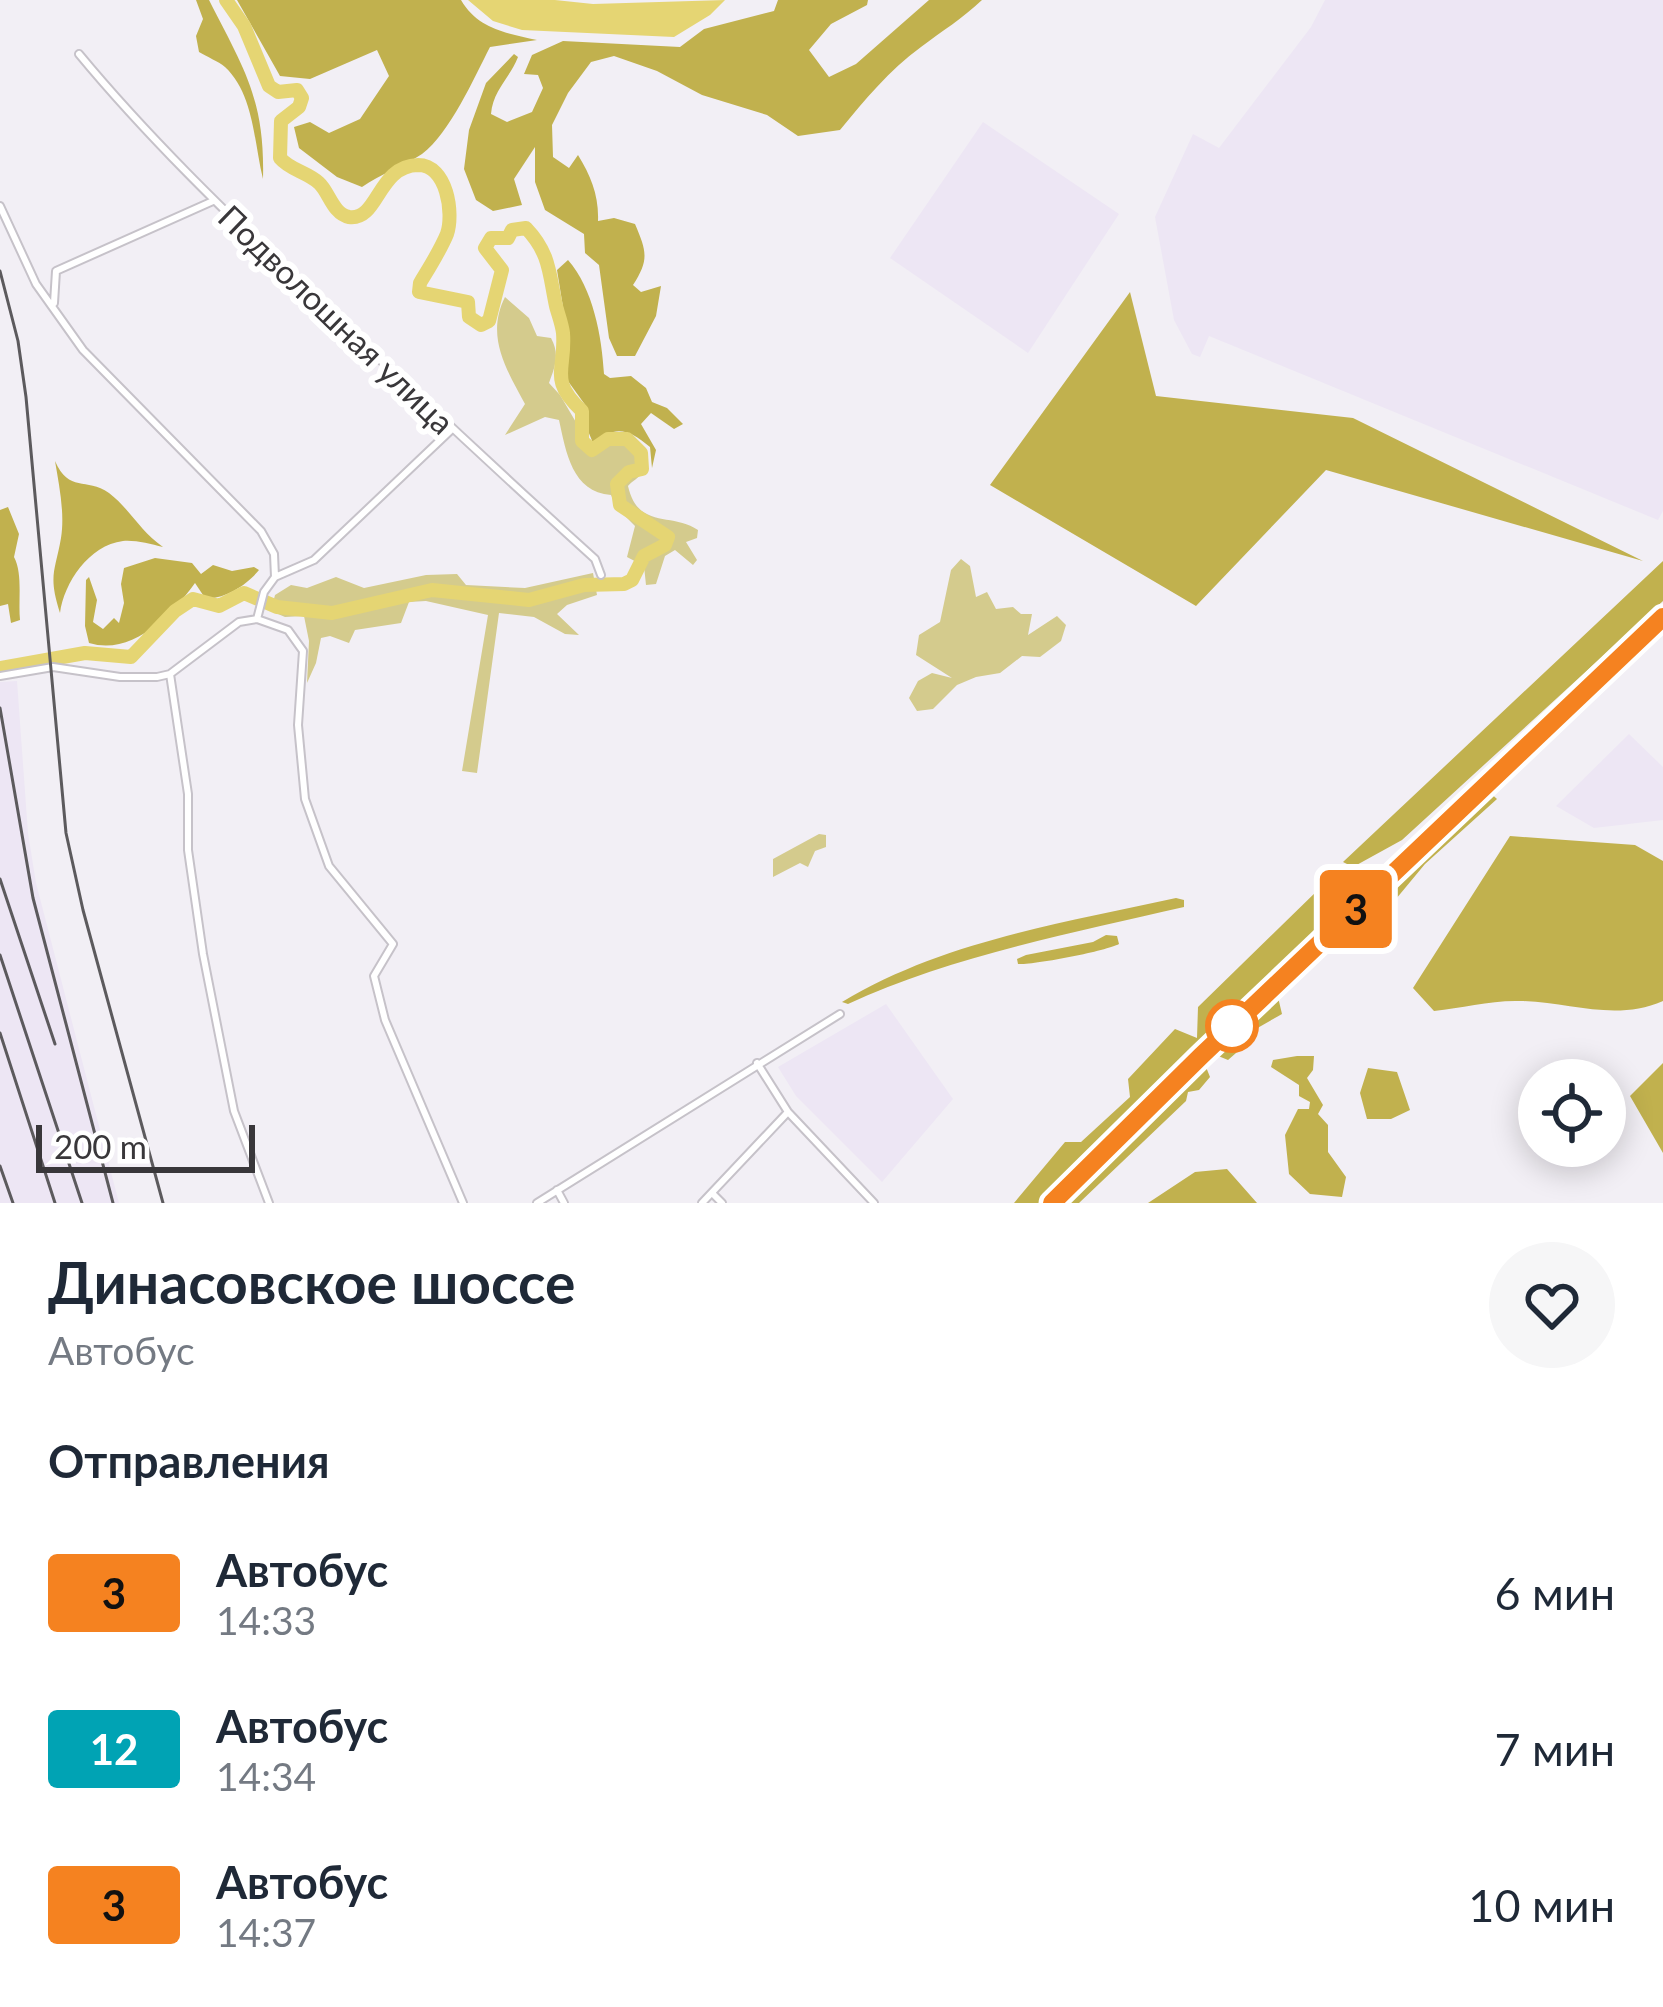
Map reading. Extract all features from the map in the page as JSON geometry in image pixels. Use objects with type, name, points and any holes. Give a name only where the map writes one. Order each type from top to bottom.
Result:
[{"type":"street","name":"Подволошная улица","points":[[79,54],[213,201],[595,560],[601,575]]},
{"type":"street","points":[[54,307],[56,271],[213,201]]},
{"type":"street","points":[[0,206],[36,284],[83,350],[261,531],[274,554],[274,577],[262,597],[257,619]]},
{"type":"street","points":[[274,577],[314,560],[452,429]]},
{"type":"street","points":[[1052,1203],[1663,617]]},
{"type":"street","points":[[0,676],[53,667],[133,678],[170,674],[230,627],[257,619],[288,630],[303,651],[298,725],[305,799],[329,866],[393,944],[374,976],[385,1020],[463,1203]]},
{"type":"street","points":[[170,674],[188,794],[188,850],[202,954],[230,1097],[269,1203]]},
{"type":"street","points":[[537,1203],[840,1014]]},
{"type":"street","points":[[758,1063],[788,1112],[874,1203]]},
{"type":"street","points":[[702,1203],[788,1112]]},
{"type":"street","points":[[557,1190],[564,1203]]},
{"type":"street","points":[[712,1193],[722,1203]]},
{"type":"shaded area","points":[[196,0],[209,0],[250,85],[260,127],[263,179],[242,91],[225,67],[199,52],[196,36],[203,19]]},
{"type":"shaded area","points":[[237,0],[461,0],[484,24],[537,40],[490,47],[461,104],[432,145],[362,187],[337,177],[299,148],[294,127],[310,122],[329,133],[360,119],[389,76],[377,50],[310,79],[280,76]]},
{"type":"shaded area","points":[[468,0],[593,4],[725,0],[674,37],[522,30],[493,21]]},
{"type":"shaded area","points":[[778,0],[868,0],[867,5],[831,24],[809,50],[829,77],[856,64],[929,0],[982,0],[898,65],[840,130],[798,136],[767,115],[702,95],[657,71],[614,56],[591,62],[552,125],[553,157],[569,168],[578,155],[593,186],[598,221],[614,218],[635,224],[644,256],[633,285],[641,292],[661,286],[656,316],[635,356],[617,356],[609,338],[599,265],[585,253],[584,234],[545,210],[535,182],[535,147],[514,179],[522,205],[493,211],[476,200],[464,169],[469,130],[486,83],[514,54],[518,57],[492,106],[491,114],[507,122],[532,112],[543,88],[538,75],[524,74],[532,55],[563,41],[680,47],[704,29],[774,11]]},
{"type":"shaded area","points":[[1325,0],[1663,0],[1663,511],[1658,520],[1209,336],[1200,357],[1192,354],[1174,320],[1155,217],[1193,134],[1219,148],[1311,27]]},
{"type":"shaded area","points":[[983,122],[1119,214],[1028,353],[890,258]]},
{"type":"shaded area","points":[[568,260],[595,314],[604,374],[631,376],[646,388],[652,402],[667,408],[683,424],[674,429],[651,413],[641,424],[656,450],[652,468],[650,447],[628,433],[615,432],[593,443],[586,426],[586,406],[565,377],[568,338],[557,270]]},
{"type":"shaded area","points":[[1130,292],[1156,396],[1353,418],[1643,561],[1326,470],[1196,606],[990,485]]},
{"type":"shaded area","points":[[505,297],[529,318],[537,336],[551,338],[556,355],[549,383],[587,441],[593,445],[606,438],[628,437],[643,448],[647,464],[628,486],[633,500],[648,515],[698,530],[697,538],[686,542],[697,560],[693,565],[675,550],[665,556],[656,584],[646,585],[644,566],[627,557],[635,526],[611,495],[587,487],[579,478],[559,420],[545,417],[505,435],[525,404],[505,366],[498,339]]},
{"type":"shaded area","points":[[55,461],[72,481],[109,493],[163,547],[123,541],[99,550],[73,578],[60,613],[53,582],[62,519]]},
{"type":"shaded area","points":[[8,507],[19,534],[14,557],[20,620],[11,623],[8,604],[0,606],[0,510]]},
{"type":"shaded area","points":[[155,558],[192,563],[201,574],[213,565],[232,571],[259,570],[220,597],[205,598],[195,583],[162,620],[135,638],[105,646],[89,643],[86,580],[89,577],[97,600],[93,622],[103,629],[114,618],[119,623],[124,568]]},
{"type":"shaded area","points":[[961,559],[970,566],[976,597],[987,592],[996,609],[1013,607],[1021,614],[1032,614],[1028,635],[1057,616],[1066,625],[1061,641],[1040,657],[1022,656],[1000,673],[957,685],[933,709],[917,711],[909,698],[918,681],[932,673],[952,678],[916,655],[919,635],[940,622],[951,570]]},
{"type":"shaded area","points":[[1663,561],[1663,601],[1402,840],[1353,867],[1343,862]]},
{"type":"shaded area","points":[[593,573],[597,595],[567,605],[557,614],[579,635],[565,634],[534,617],[499,613],[477,773],[462,771],[488,615],[426,601],[409,602],[401,623],[355,630],[349,643],[321,638],[307,683],[309,641],[304,616],[285,617],[271,611],[275,595],[291,585],[307,588],[336,577],[364,588],[426,575],[457,574],[466,585],[525,588]]},
{"type":"shaded area","points":[[17,681],[36,883],[119,1203],[0,1203],[0,682]]},
{"type":"shaded area","points":[[1629,734],[1663,767],[1663,820],[1594,828],[1556,806]]},
{"type":"shaded area","points":[[1488,791],[1497,799],[1425,864],[1391,905],[1357,930],[1349,923]]},
{"type":"shaded area","points":[[819,834],[826,835],[826,847],[815,851],[808,867],[800,863],[773,877],[773,859]]},
{"type":"shaded area","points":[[1510,836],[1635,845],[1663,861],[1663,1001],[1627,1010],[1509,1001],[1434,1011],[1413,988]]},
{"type":"shaded area","points":[[1385,871],[1046,1203],[1014,1203],[1065,1142],[1081,1142],[1130,1097],[1128,1079],[1175,1029],[1197,1038],[1198,1007],[1320,888]]},
{"type":"shaded area","points":[[1176,898],[1184,900],[1184,907],[970,959],[848,1004],[842,1002],[962,949]]},
{"type":"shaded area","points":[[1106,935],[1117,936],[1119,944],[1018,964],[1017,959],[1026,955],[1093,942]]},
{"type":"shaded area","points":[[1277,993],[1282,1014],[1254,1030],[1252,1039],[1228,1060],[1211,1053]]},
{"type":"shaded area","points":[[886,1004],[953,1099],[882,1182],[796,1096],[778,1067]]},
{"type":"shaded area","points":[[1314,1056],[1307,1078],[1323,1105],[1318,1114],[1328,1125],[1328,1152],[1346,1177],[1342,1197],[1310,1194],[1289,1174],[1285,1135],[1298,1109],[1309,1109],[1310,1102],[1299,1096],[1299,1085],[1271,1067],[1273,1060]]},
{"type":"shaded area","points":[[1663,1063],[1663,1153],[1630,1096]]},
{"type":"shaded area","points":[[1195,1067],[1206,1067],[1210,1077],[1199,1090],[1188,1092],[1186,1101],[1079,1203],[1064,1203]]},
{"type":"shaded area","points":[[1368,1068],[1397,1072],[1410,1110],[1391,1119],[1367,1119],[1360,1093]]},
{"type":"shaded area","points":[[1227,1169],[1257,1203],[1148,1203],[1195,1172]]},
{"type":"waterway","points":[[0,668],[85,653],[131,657],[193,599],[219,606],[244,593],[277,607],[332,613],[432,590],[529,600],[584,585],[624,584],[632,580],[644,556],[665,545],[668,537],[620,505],[617,484],[629,472],[642,469],[641,453],[627,439],[608,439],[592,450],[582,441],[582,411],[562,382],[563,333],[550,273],[534,237],[526,228],[512,230],[508,238],[491,238],[485,248],[502,270],[489,321],[481,325],[469,317],[468,302],[419,292],[449,225],[442,181],[428,167],[404,168],[386,183],[367,211],[349,217],[339,212],[319,183],[280,158],[281,121],[299,107],[302,98],[297,90],[278,92],[269,86],[244,26],[226,0]]},
{"type":"railway","points":[[0,271],[26,397],[66,833],[163,1203]]},
{"type":"railway","points":[[0,708],[33,898],[113,1203]]},
{"type":"railway","points":[[0,879],[55,1044]]},
{"type":"railway","points":[[0,955],[82,1203]]},
{"type":"railway","points":[[0,1033],[55,1203]]},
{"type":"railway","points":[[0,1166],[13,1203]]},
{"type":"bus line","name":"3","points":[[1052,1203],[1663,617]]}]
